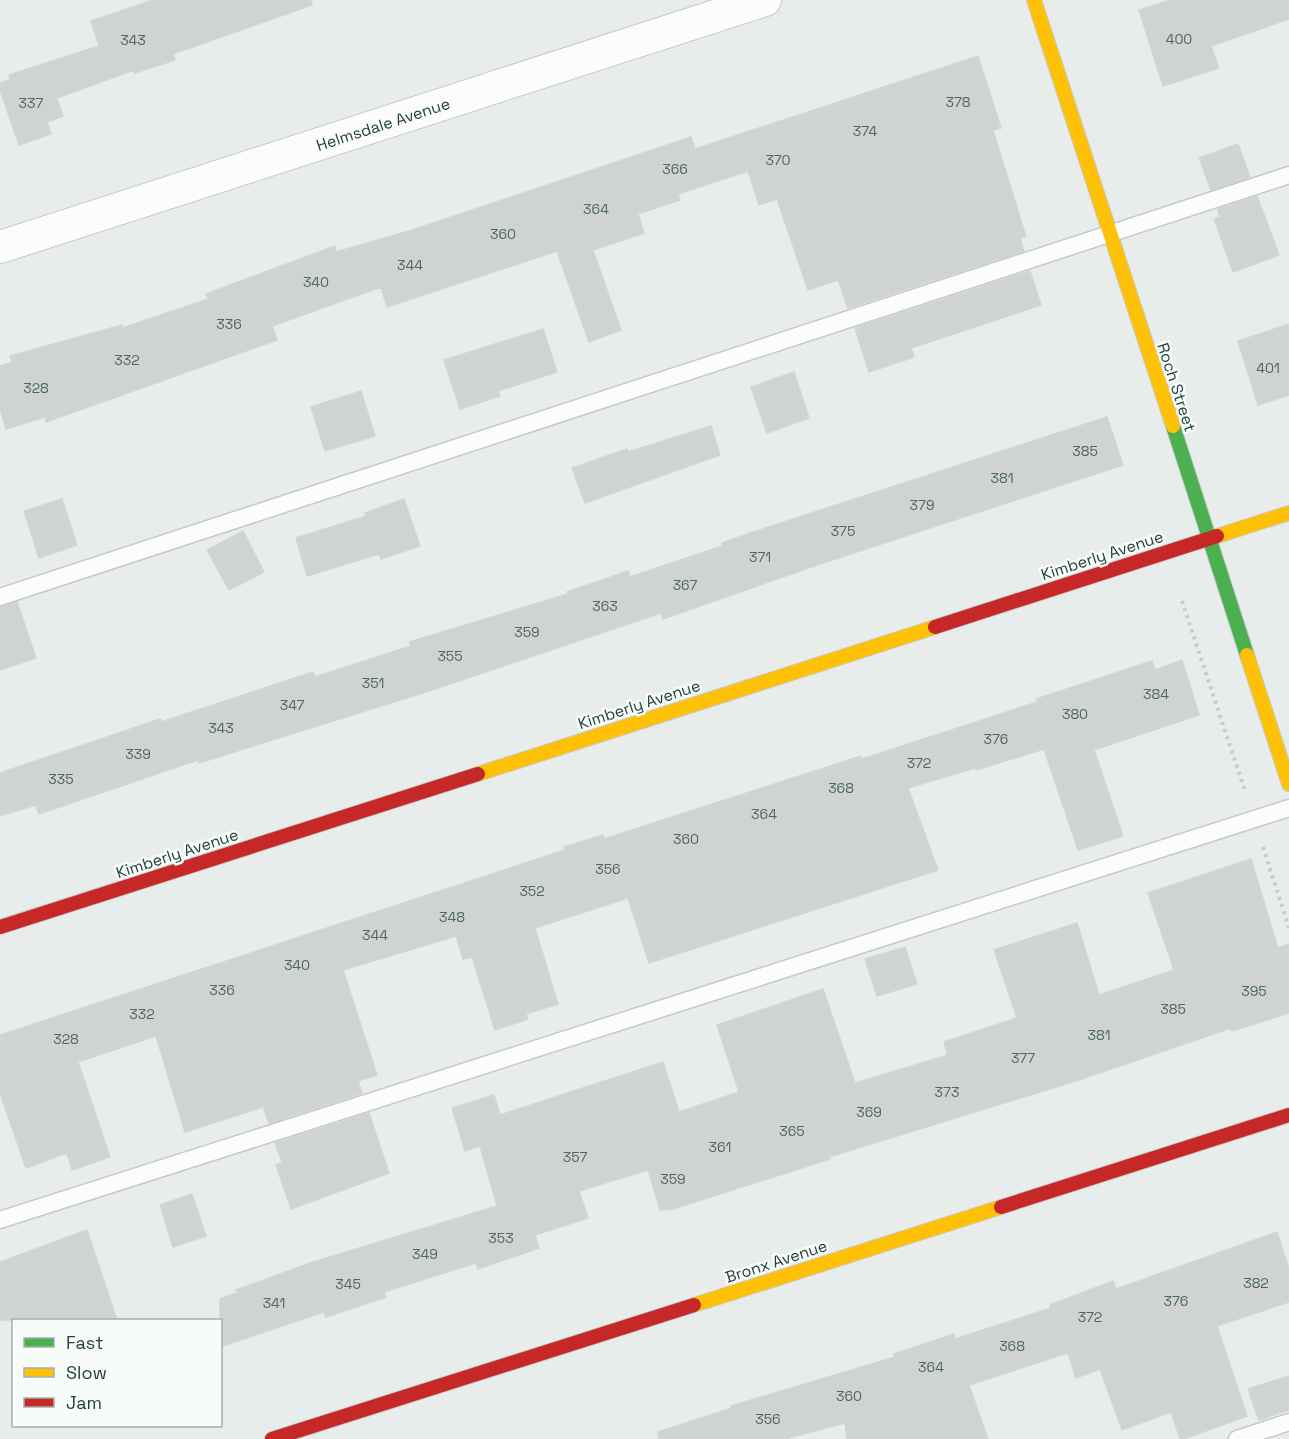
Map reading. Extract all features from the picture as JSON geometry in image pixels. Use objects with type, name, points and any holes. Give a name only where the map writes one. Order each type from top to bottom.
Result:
[{"type":"street","name":"Helmsdale Avenue","points":[[0,247],[765,0]]},
{"type":"street","name":"Roch Street","points":[[1034,0],[1289,784]]},
{"type":"street","name":"Kimberly Avenue","points":[[0,927],[1289,513]]},
{"type":"street","name":"Bronx Avenue","points":[[272,1439],[1289,1115]]},
{"type":"lane","points":[[0,597],[1289,175]]},
{"type":"lane","points":[[0,1220],[1289,808]]},
{"type":"lane","points":[[1237,1439],[1289,1422]]},
{"type":"path","points":[[1182,601],[1289,928]]},
{"type":"building","points":[[153,0],[311,0],[312,5],[173,54],[175,60],[135,73],[134,70],[57,98],[63,116],[47,122],[51,134],[19,145],[0,90],[0,83],[10,79],[9,75],[99,46],[91,21]]},
{"type":"building","points":[[1170,0],[1289,0],[1289,19],[1211,46],[1219,68],[1163,86],[1139,10]]},
{"type":"building","points":[[978,56],[1001,128],[993,130],[1026,237],[1020,238],[1024,251],[848,308],[838,280],[808,290],[777,199],[759,205],[748,171],[678,194],[680,200],[638,214],[644,233],[593,250],[621,330],[589,342],[557,251],[387,307],[381,287],[272,326],[277,340],[46,422],[45,417],[6,429],[0,409],[0,366],[12,362],[10,356],[122,325],[122,328],[208,299],[206,294],[335,246],[336,252],[409,231],[691,137],[695,149]]},
{"type":"building","points":[[1238,144],[1250,177],[1211,190],[1199,158]]},
{"type":"building","points":[[1257,196],[1279,255],[1233,272],[1214,219],[1220,217],[1218,209]]},
{"type":"building","points":[[1030,271],[1041,305],[911,348],[914,357],[869,372],[855,328]]},
{"type":"building","points":[[1289,324],[1289,395],[1258,405],[1238,341]]},
{"type":"building","points":[[543,329],[557,372],[498,391],[500,396],[460,409],[444,360]]},
{"type":"building","points":[[794,372],[809,418],[767,433],[751,387]]},
{"type":"building","points":[[361,391],[375,436],[325,451],[311,407]]},
{"type":"building","points":[[1107,417],[1123,465],[820,564],[663,619],[661,613],[426,692],[199,763],[198,760],[39,814],[36,805],[0,816],[0,773],[160,719],[161,722],[313,672],[315,677],[411,646],[409,642],[568,594],[567,592],[628,571],[630,577],[722,546],[722,543],[753,532]]},
{"type":"building","points":[[711,426],[720,455],[585,503],[572,468],[627,449],[628,452]]},
{"type":"building","points":[[62,499],[77,545],[39,558],[24,511]]},
{"type":"building","points":[[404,499],[420,546],[381,559],[379,554],[307,576],[296,538],[366,516],[365,513]]},
{"type":"building","points":[[243,531],[264,572],[229,590],[207,550]]},
{"type":"building","points":[[17,602],[36,658],[0,670],[0,607]]},
{"type":"building","points":[[1182,660],[1199,715],[1094,750],[1123,836],[1078,850],[1044,749],[908,788],[938,870],[649,963],[628,898],[535,928],[558,1004],[526,1014],[528,1019],[495,1030],[472,957],[463,959],[456,936],[343,970],[377,1075],[358,1081],[362,1093],[269,1123],[263,1107],[185,1132],[156,1036],[78,1062],[110,1157],[72,1170],[67,1153],[26,1168],[0,1093],[0,1035],[565,850],[564,847],[603,835],[604,839],[861,756],[862,759],[1037,702],[1036,699],[1152,661],[1155,670]]},
{"type":"building","points":[[1251,859],[1278,948],[1289,944],[1289,1013],[1232,1031],[1231,1028],[1079,1080],[829,1157],[830,1159],[673,1209],[660,1210],[648,1170],[579,1191],[588,1218],[535,1235],[539,1248],[478,1269],[476,1263],[384,1292],[386,1297],[326,1317],[324,1312],[222,1346],[220,1299],[237,1293],[236,1290],[310,1263],[497,1206],[480,1146],[465,1151],[452,1108],[494,1095],[500,1115],[663,1062],[679,1112],[739,1092],[717,1025],[823,989],[855,1083],[948,1055],[944,1042],[1017,1018],[994,950],[1077,923],[1099,995],[1174,970],[1148,893]]},
{"type":"building","points":[[905,947],[917,984],[877,996],[865,959]]},
{"type":"building","points":[[369,1113],[389,1173],[291,1209],[276,1165],[282,1162],[275,1143]]},
{"type":"building","points":[[192,1194],[206,1236],[173,1247],[160,1205]]},
{"type":"building","points":[[87,1230],[117,1319],[0,1320],[0,1262]]},
{"type":"building","points":[[1277,1232],[1289,1269],[1289,1302],[1217,1326],[1247,1416],[1184,1439],[1180,1439],[1171,1412],[1122,1430],[1100,1369],[1076,1378],[1068,1353],[969,1385],[988,1439],[847,1439],[845,1423],[785,1439],[659,1439],[658,1432],[732,1408],[731,1406],[895,1357],[894,1354],[954,1334],[955,1339],[1051,1308],[1050,1305],[1113,1281],[1116,1289]]},
{"type":"building","points":[[1289,1376],[1289,1410],[1259,1420],[1248,1389]]},
{"type":"traffic: fast","points":[[1173,426],[1247,655]]},
{"type":"traffic: slow","points":[[1034,0],[1173,426]]},
{"type":"traffic: slow","points":[[1217,536],[1289,513]]},
{"type":"traffic: slow","points":[[478,774],[935,627]]},
{"type":"traffic: slow","points":[[1247,655],[1289,784]]},
{"type":"traffic: slow","points":[[694,1305],[1001,1207]]},
{"type":"traffic: jam","points":[[935,627],[1217,536]]},
{"type":"traffic: jam","points":[[0,927],[478,774]]},
{"type":"traffic: jam","points":[[1001,1207],[1289,1115]]},
{"type":"traffic: jam","points":[[272,1439],[694,1305]]}]
